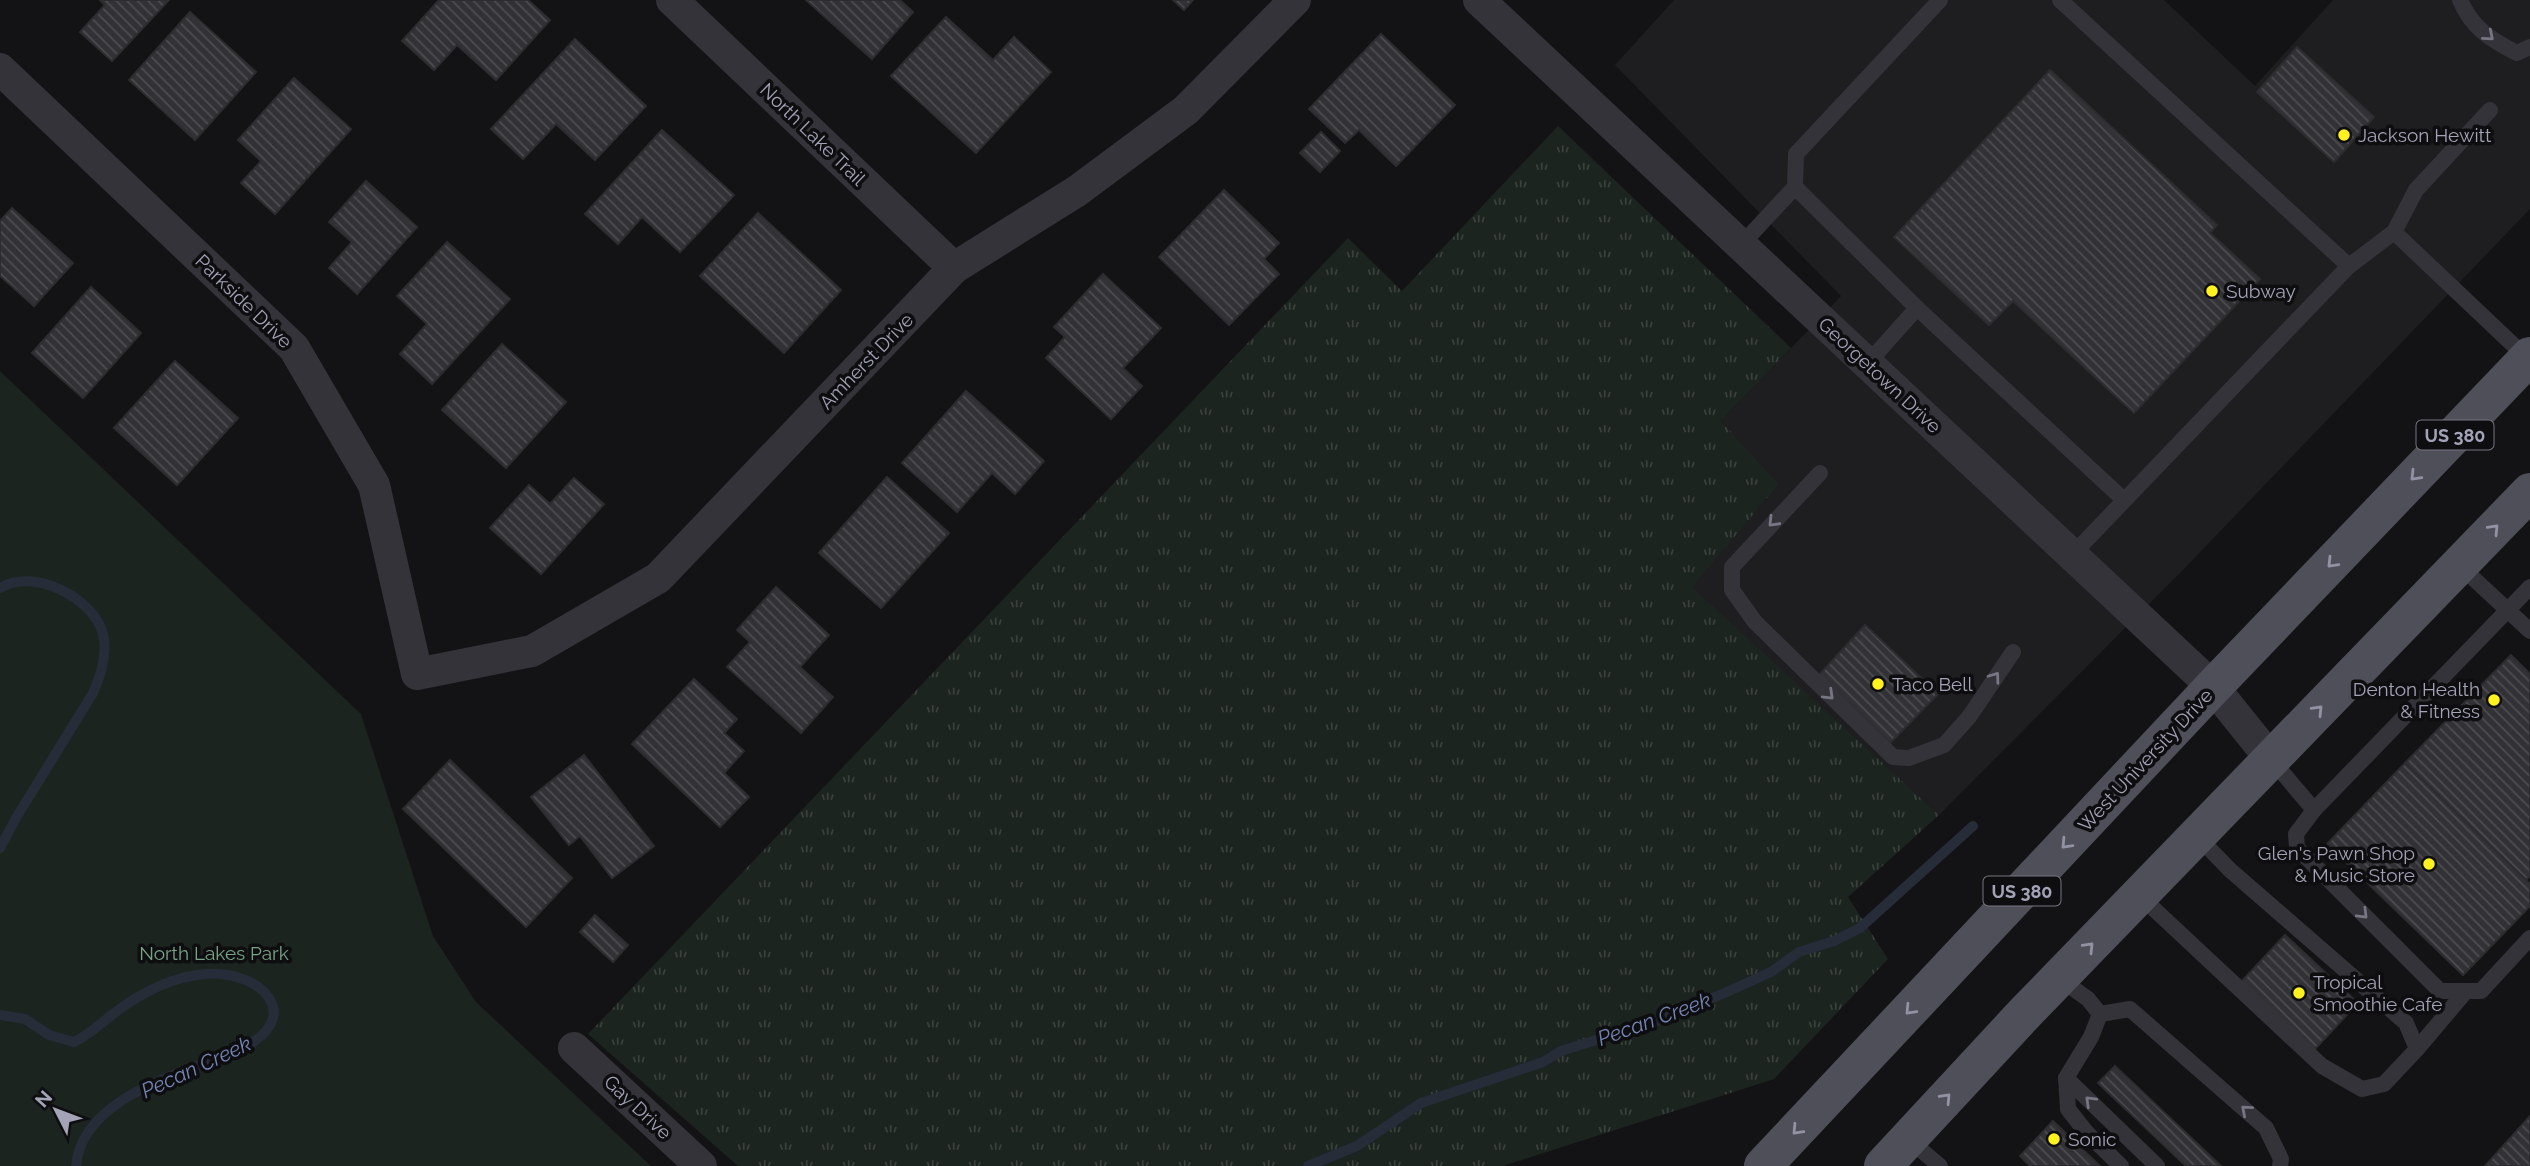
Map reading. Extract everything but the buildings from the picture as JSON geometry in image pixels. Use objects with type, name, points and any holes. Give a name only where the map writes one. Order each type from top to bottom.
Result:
[{"type":"main road","name":"West University Drive","points":[[1763,1166],[2213,687],[2529,357]]},
{"type":"main road","points":[[1895,1153],[2059,978],[2530,492]]},
{"type":"street","name":"North Lake Trail","points":[[672,0],[954,268]]},
{"type":"street","name":"Amherst Drive","points":[[417,674],[533,651],[658,579],[954,268],[1077,191],[1186,110],[1295,0]]},
{"type":"street","name":"Georgetown Drive","points":[[1479,0],[2213,687],[2271,759]]},
{"type":"street","name":"Parkside Drive","points":[[0,69],[294,348],[374,485],[417,674]]},
{"type":"street","name":"Gay Drive","points":[[574,1048],[701,1166]]},
{"type":"lane","points":[[1741,245],[1795,187],[1796,154],[1940,0]]},
{"type":"lane","points":[[2060,0],[2349,266]]},
{"type":"lane","points":[[2460,0],[2465,12],[2491,40],[2517,52],[2530,47]]},
{"type":"lane","points":[[2072,555],[2349,266],[2394,232],[2416,190],[2490,110]]},
{"type":"lane","points":[[1795,187],[1917,308],[2124,500]]},
{"type":"lane","points":[[2394,232],[2529,357]]},
{"type":"lane","points":[[1867,364],[1917,308]]},
{"type":"lane","points":[[1820,473],[1732,567],[1732,590],[1755,622],[1893,757],[1909,758],[1944,745],[1969,717],[2013,652]]},
{"type":"lane","points":[[2459,565],[2530,631]]},
{"type":"lane","points":[[2530,587],[2314,810],[2297,834],[2297,848],[2440,991],[2482,991],[2530,938]]},
{"type":"lane","points":[[2271,759],[2314,810]]},
{"type":"lane","points":[[2197,836],[2230,870],[2406,1023],[2417,1049]]},
{"type":"lane","points":[[2139,895],[2322,1066],[2362,1089],[2384,1083],[2466,991]]},
{"type":"lane","points":[[2059,978],[2088,999],[2100,1014]]},
{"type":"lane","points":[[2100,1014],[2130,1009],[2266,1128],[2281,1159],[2280,1166]]},
{"type":"lane","points":[[2100,1014],[2091,1037],[2066,1077],[2068,1109],[2086,1132],[2120,1166]]},
{"type":"lane","points":[[2066,1077],[2157,1166]]},
{"type":"lane","points":[[1895,1153],[1940,1166]]},
{"type":"shaded area","points":[[1674,0],[2164,0],[2255,86],[2333,0],[2530,0],[2530,209],[2180,573],[1939,815],[1691,587],[1779,484],[1721,421],[1841,296],[1615,65]]},
{"type":"green space","points":[[1558,126],[1791,348],[1721,421],[1779,484],[1692,587],[1939,815],[1848,897],[1888,959],[1774,1079],[1503,1166],[738,1166],[588,1034],[1348,238],[1402,291]]},
{"type":"green space","name":"North Lakes Park","points":[[0,371],[361,714],[433,936],[476,1002],[651,1166],[0,1166]]},
{"type":"waterway","name":"Pecan Creek","points":[[0,588],[14,582],[29,581],[45,584],[75,598],[97,621],[103,634],[105,649],[101,672],[93,693],[0,848]]},
{"type":"waterway","name":"Pecan Creek","points":[[1308,1166],[1357,1146],[1421,1103],[1543,1062],[1561,1051],[1652,1023],[1771,972],[1799,952],[1834,941],[1860,928],[1973,826]]},
{"type":"waterway","name":"Pecan Creek","points":[[0,1015],[25,1019],[49,1035],[74,1042],[145,993],[192,976],[226,975],[245,980],[260,988],[270,999],[274,1012],[270,1025],[258,1039],[236,1051],[164,1079],[115,1105],[96,1122],[82,1142],[76,1166]]},
{"type":"place","name":"Jackson Hewitt","points":[[2344,135]]},
{"type":"place","name":"Subway","points":[[2212,291]]},
{"type":"place","name":"Taco Bell","points":[[1878,684]]},
{"type":"place","name":"Denton Health & Fitness","points":[[2494,700]]},
{"type":"place","name":"Glen's Pawn Shop & Music Store","points":[[2429,864]]},
{"type":"place","name":"Tropical Smoothie Cafe","points":[[2299,993]]},
{"type":"place","name":"Sonic","points":[[2054,1139]]}]
